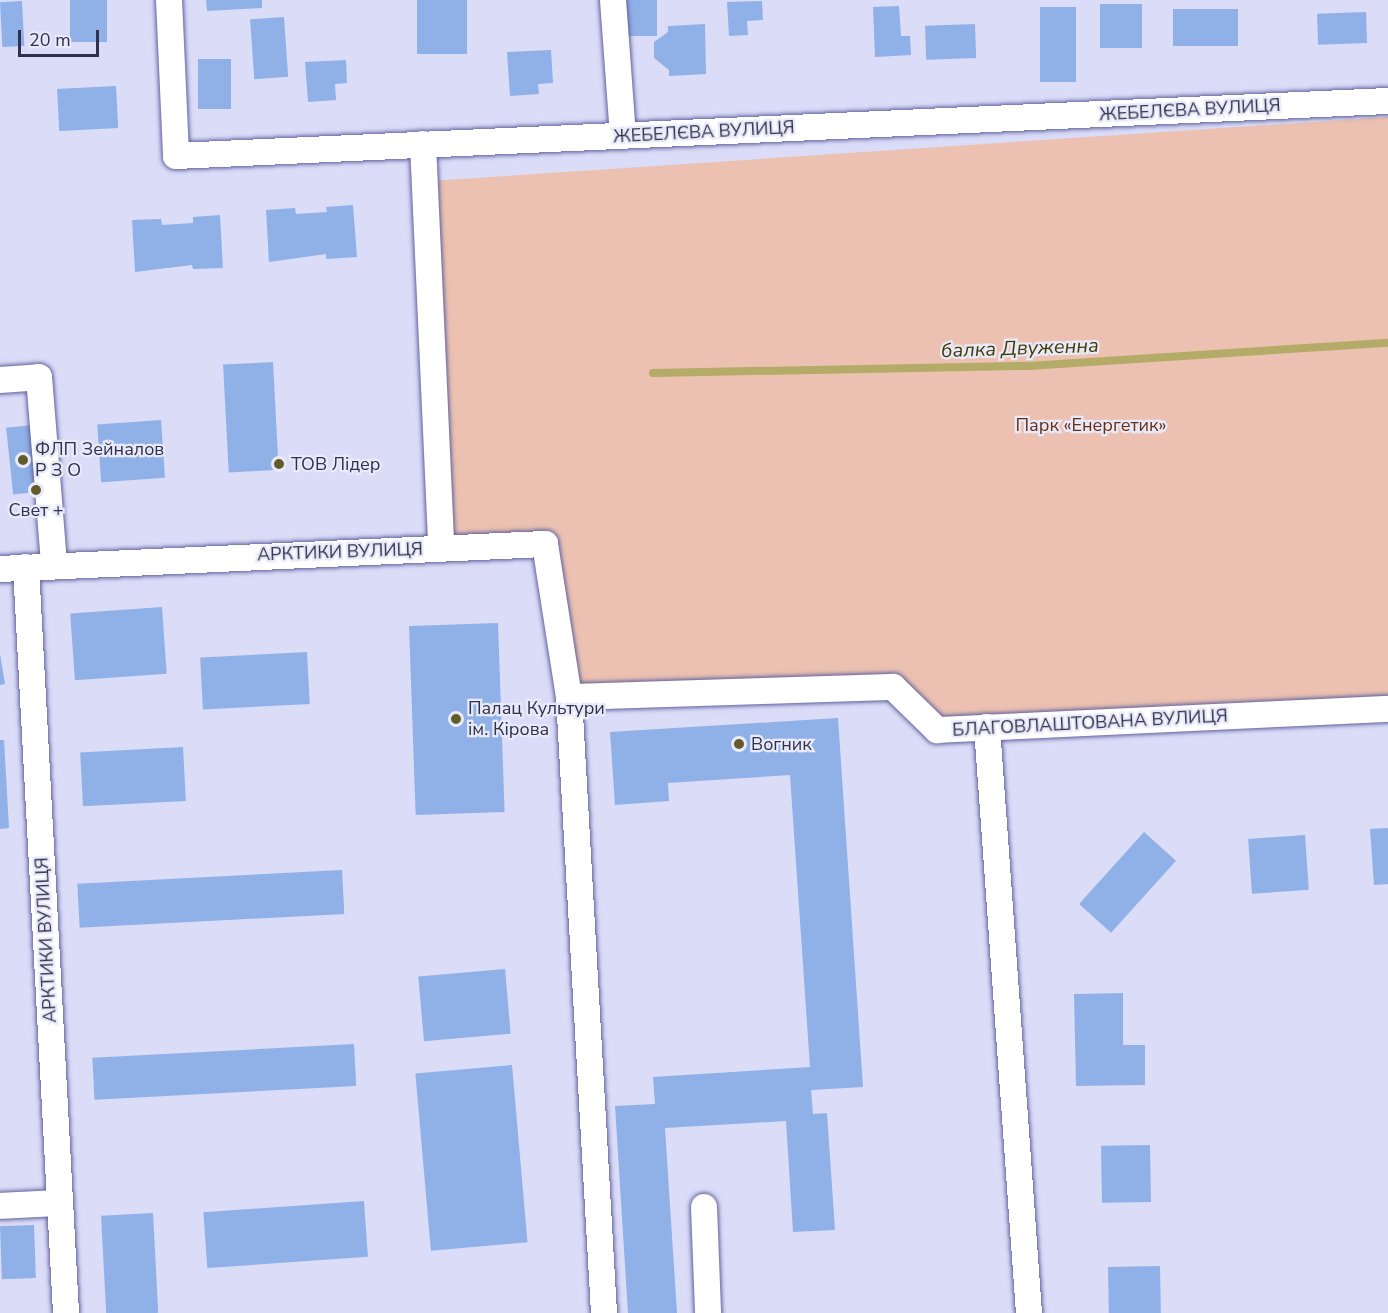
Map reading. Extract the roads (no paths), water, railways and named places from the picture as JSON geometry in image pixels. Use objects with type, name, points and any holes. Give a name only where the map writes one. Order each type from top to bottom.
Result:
[{"type":"street","name":"ЖЕБЕЛЄВА ВУЛИЦЯ","points":[[169,0],[176,156],[1388,101]]},
{"type":"street","points":[[613,0],[623,135]]},
{"type":"street","points":[[423,144],[441,548]]},
{"type":"street","points":[[0,380],[39,378],[54,565]]},
{"type":"street","name":"АРКТИКИ ВУЛИЦЯ","points":[[0,569],[545,544],[569,697]]},
{"type":"street","name":"АРКТИКИ ВУЛИЦЯ","points":[[26,567],[66,1313]]},
{"type":"street","name":"БЛАГОВЛАШТОВАНА ВУЛИЦЯ","points":[[569,697],[893,687],[937,730],[1388,709]]},
{"type":"street","points":[[569,697],[603,1313]]},
{"type":"street","points":[[987,728],[1029,1313]]},
{"type":"street","points":[[0,1206],[60,1203]]},
{"type":"street","points":[[704,1207],[708,1313]]},
{"type":"waterway","name":"балка Двуженна","points":[[653,373],[1028,366],[1388,343]]},
{"type":"place","name":"ФЛП Зейналов Р З О","points":[[23,460]]},
{"type":"place","name":"ТОВ Лідер","points":[[279,464]]},
{"type":"place","name":"Свет +","points":[[36,490]]},
{"type":"place","name":"Палац Культури ім. Кірова","points":[[456,719]]},
{"type":"place","name":"Вогник","points":[[739,744]]},
{"type":"park label","name":"Парк «Енергетик»","points":[[1091,425]]}]
